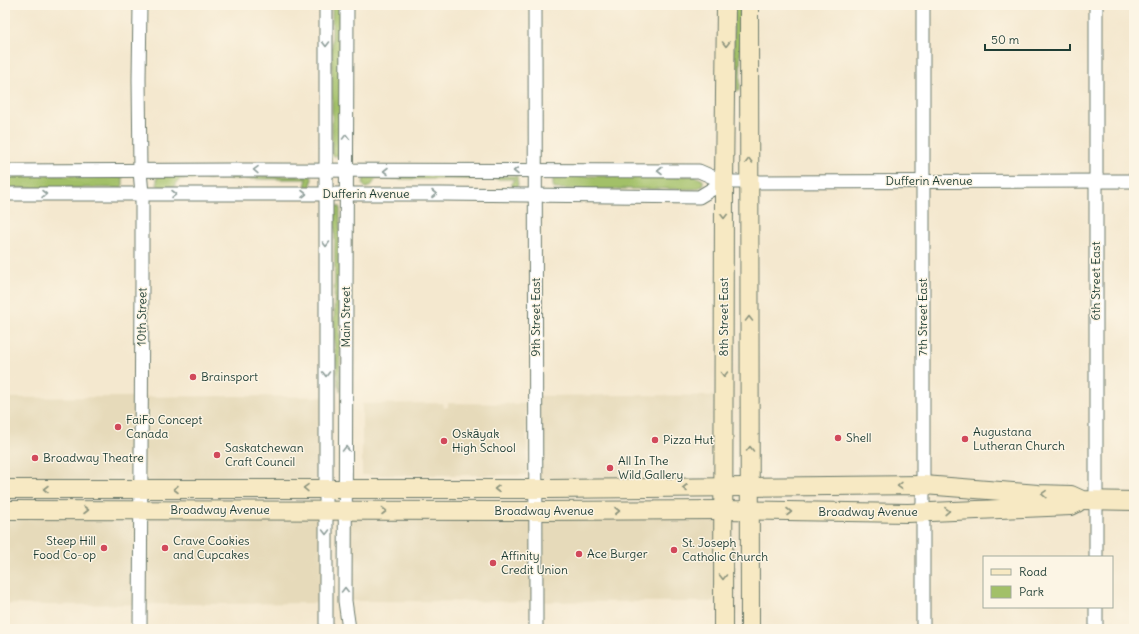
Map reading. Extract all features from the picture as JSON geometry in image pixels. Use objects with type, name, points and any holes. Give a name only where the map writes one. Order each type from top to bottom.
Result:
[{"type":"main road","name":"8th Street East","points":[[723,629],[726,5]]},
{"type":"main road","points":[[749,5],[750,629]]},
{"type":"main road","name":"Broadway Avenue","points":[[5,489],[536,489],[750,488],[924,485],[1038,494],[1071,495],[1089,500],[1134,500]]},
{"type":"main road","name":"Broadway Avenue","points":[[5,510],[723,510],[924,512],[1071,506],[1089,500]]},
{"type":"street","name":"10th Street","points":[[140,5],[140,171],[142,194],[140,629]]},
{"type":"street","name":"Main Street","points":[[326,5],[326,629]]},
{"type":"street","name":"Main Street","points":[[347,5],[345,601],[349,629]]},
{"type":"street","name":"9th Street East","points":[[535,5],[536,629]]},
{"type":"street","name":"7th Street East","points":[[923,5],[923,629]]},
{"type":"street","name":"6th Street East","points":[[1096,5],[1096,181],[1089,500],[1096,556]]},
{"type":"street","name":"Dufferin Avenue","points":[[5,171],[700,171],[724,182],[1134,181]]},
{"type":"street","name":"Dufferin Avenue","points":[[5,194],[699,196],[724,182]]},
{"type":"street","points":[[1096,608],[1096,629]]},
{"type":"shaded area","points":[[235,396],[326,397],[326,488],[5,488],[5,398]]},
{"type":"shaded area","points":[[536,396],[724,396],[724,488],[536,489]]},
{"type":"shaded area","name":"Oskāyak High School","points":[[443,403],[444,408],[448,407],[448,403],[526,404],[527,475],[362,475],[362,404]]},
{"type":"shaded area","points":[[5,510],[326,511],[326,603],[5,604]]},
{"type":"shaded area","points":[[723,510],[723,602],[345,601],[345,511]]},
{"type":"green space","points":[[332,5],[343,5],[342,155],[334,156],[332,155]]},
{"type":"green space","points":[[733,5],[741,5],[740,91],[737,91],[734,65]]},
{"type":"green space","points":[[5,174],[123,177],[123,185],[121,188],[5,188]]},
{"type":"green space","points":[[311,176],[312,178],[311,187],[305,186],[307,179],[180,179],[174,187],[160,187],[157,185],[157,177]]},
{"type":"green space","points":[[364,176],[517,176],[518,185],[516,188],[512,186],[515,179],[376,179],[371,186],[366,188],[363,185]]},
{"type":"green space","points":[[553,176],[695,176],[703,180],[703,186],[695,189],[555,189],[553,187]]},
{"type":"green space","points":[[335,206],[340,206],[340,391],[338,385],[334,341]]},
{"type":"place","name":"Brainsport","points":[[193,377]]},
{"type":"place","name":"FaiFo Concept Canada","points":[[118,427]]},
{"type":"place","name":"Shell","points":[[838,438]]},
{"type":"place","name":"Augustana Lutheran Church","points":[[965,439]]},
{"type":"place","name":"Pizza Hut","points":[[655,440]]},
{"type":"place","name":"Oskāyak High School","points":[[444,441]]},
{"type":"place","name":"Saskatchewan Craft Council","points":[[217,455]]},
{"type":"place","name":"Broadway Theatre","points":[[35,458]]},
{"type":"place","name":"All In The Wild Gallery","points":[[610,468]]},
{"type":"place","name":"Steep Hill Food Co-op","points":[[104,548]]},
{"type":"place","name":"Crave Cookies and Cupcakes","points":[[165,548]]},
{"type":"place","name":"St. Joseph Catholic Church","points":[[674,550]]},
{"type":"place","name":"Ace Burger","points":[[579,554]]},
{"type":"place","name":"Affinity Credit Union","points":[[493,563]]}]
